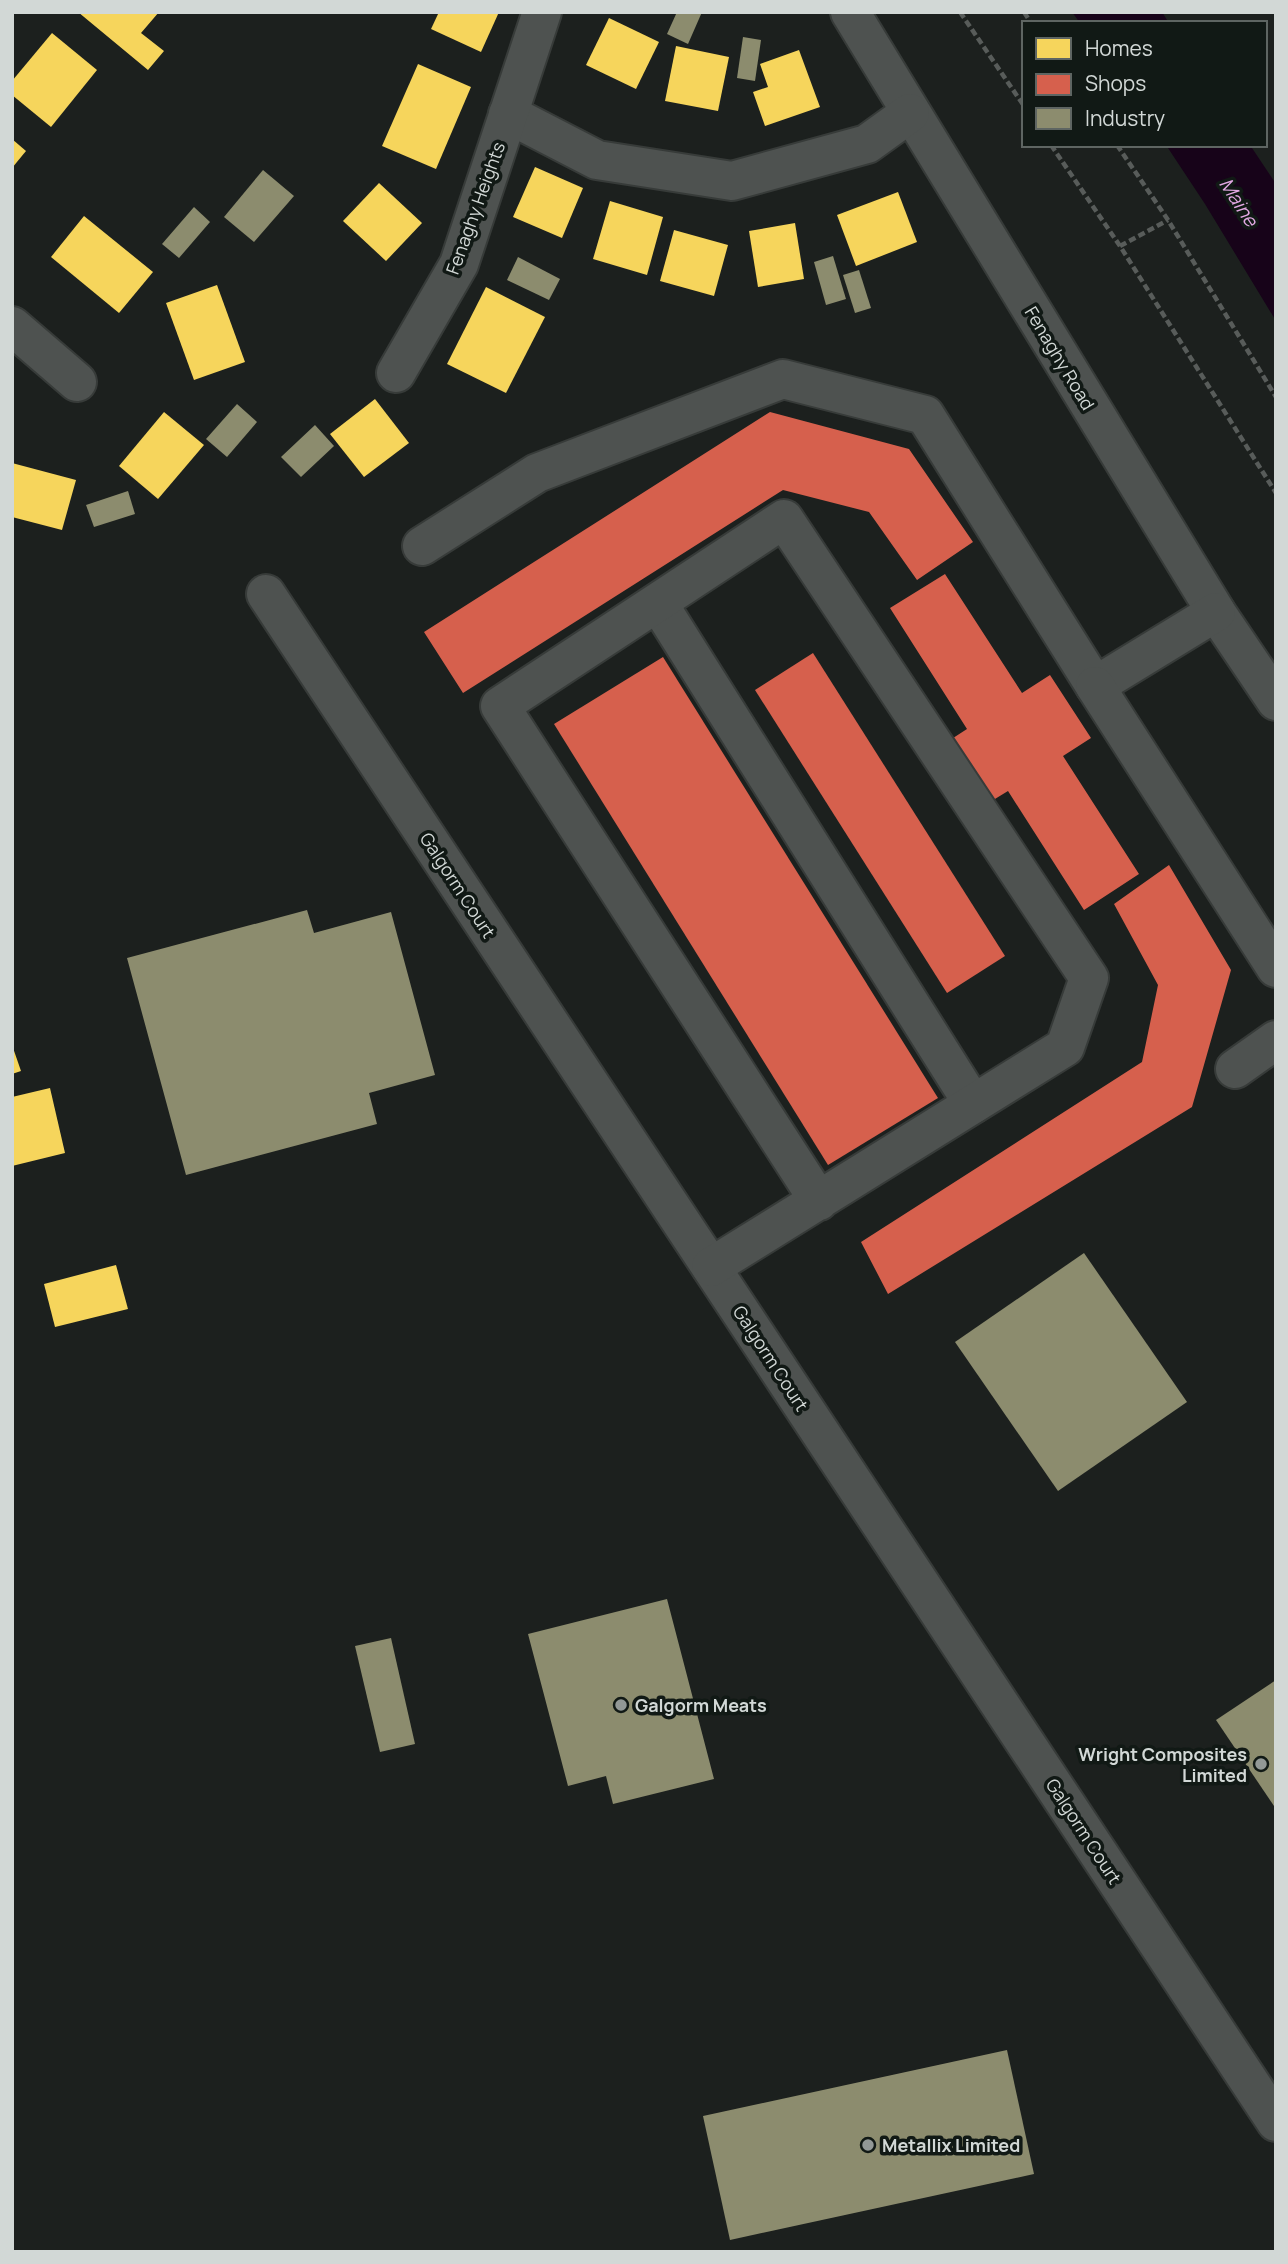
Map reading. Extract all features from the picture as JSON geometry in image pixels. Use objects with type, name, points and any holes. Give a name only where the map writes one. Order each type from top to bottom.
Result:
[{"type":"street","name":"Fenaghy Heights","points":[[396,373],[458,264],[542,12]]},
{"type":"street","name":"Fenaghy Road","points":[[850,12],[1216,612],[1276,701]]},
{"type":"street","points":[[508,114],[597,160],[732,181],[867,144],[910,113]]},
{"type":"street","points":[[12,326],[78,382]]},
{"type":"street","points":[[422,546],[537,473],[783,379],[925,415],[1276,968]]},
{"type":"street","points":[[711,1268],[1065,1047],[1089,978],[784,519],[499,706],[818,1201]]},
{"type":"street","name":"Galgorm Court","points":[[266,594],[1276,2122]]},
{"type":"street","points":[[658,603],[973,1104]]},
{"type":"street","points":[[1095,686],[1216,612]]},
{"type":"street","points":[[1235,1069],[1276,1040]]},
{"type":"path","points":[[960,12],[1022,103]]},
{"type":"path","points":[[1052,147],[1120,246],[1276,493]]},
{"type":"path","points":[[1118,147],[1168,220],[1276,397]]},
{"type":"path","points":[[1120,246],[1168,220]]},
{"type":"water","points":[[1072,12],[1162,12],[1168,21],[1079,21]]},
{"type":"water","name":"Maine","points":[[1167,147],[1251,147],[1276,184],[1276,321]]},
{"type":"building: Homes","points":[[78,12],[159,12],[141,33],[164,51],[148,70]]},
{"type":"building: Homes","points":[[439,12],[499,12],[481,52],[431,29]]},
{"type":"building: Homes","points":[[609,18],[659,42],[636,89],[586,65]]},
{"type":"building: Homes","points":[[52,33],[97,70],[51,127],[12,95],[12,81]]},
{"type":"building: Homes","points":[[676,46],[729,57],[718,111],[665,101]]},
{"type":"building: Homes","points":[[799,50],[820,107],[765,126],[753,92],[768,87],[760,64]]},
{"type":"building: Homes","points":[[418,64],[471,87],[436,169],[382,146]]},
{"type":"building: Homes","points":[[12,139],[26,151],[12,168]]},
{"type":"building: Homes","points":[[535,167],[583,188],[562,238],[513,217]]},
{"type":"building: Homes","points":[[379,183],[422,223],[386,261],[343,221]]},
{"type":"building: Homes","points":[[898,192],[917,242],[856,266],[837,215]]},
{"type":"building: Homes","points":[[610,201],[663,217],[647,275],[593,259]]},
{"type":"building: Homes","points":[[84,216],[153,272],[119,313],[51,257]]},
{"type":"building: Homes","points":[[795,223],[804,279],[758,287],[749,231]]},
{"type":"building: Homes","points":[[674,230],[728,245],[714,296],[660,281]]},
{"type":"building: Homes","points":[[217,285],[245,362],[194,380],[166,303]]},
{"type":"building: Homes","points":[[486,287],[545,317],[506,393],[447,364]]},
{"type":"building: Homes","points":[[375,399],[409,443],[364,477],[330,434]]},
{"type":"building: Homes","points":[[164,412],[204,445],[158,499],[119,466]]},
{"type":"building: Homes","points":[[12,463],[76,480],[62,530],[12,517]]},
{"type":"building: Homes","points":[[12,1045],[21,1071],[12,1074]]},
{"type":"building: Homes","points":[[50,1088],[65,1153],[12,1166],[12,1097]]},
{"type":"building: Homes","points":[[116,1265],[128,1309],[55,1327],[44,1284]]},
{"type":"building: Shops","points":[[770,412],[909,449],[973,542],[917,580],[869,512],[783,490],[463,693],[424,632]]},
{"type":"building: Shops","points":[[945,574],[1022,693],[1050,675],[1091,738],[1063,756],[1139,874],[1084,910],[1008,791],[990,802],[950,740],[967,729],[890,608]]},
{"type":"building: Shops","points":[[813,653],[1005,956],[947,993],[755,690]]},
{"type":"building: Shops","points":[[663,657],[938,1098],[828,1165],[554,724]]},
{"type":"building: Shops","points":[[1169,865],[1231,970],[1192,1107],[888,1294],[861,1242],[1142,1062],[1158,985],[1114,904]]},
{"type":"building: Industry","points":[[677,12],[702,12],[688,44],[667,34]]},
{"type":"building: Industry","points":[[743,37],[761,40],[755,81],[737,78]]},
{"type":"building: Industry","points":[[263,170],[294,196],[254,242],[224,217]]},
{"type":"building: Industry","points":[[194,207],[210,222],[179,258],[162,244]]},
{"type":"building: Industry","points":[[833,256],[846,299],[826,305],[814,262]]},
{"type":"building: Industry","points":[[518,257],[560,279],[549,300],[507,280]]},
{"type":"building: Industry","points":[[859,270],[871,308],[855,313],[843,275]]},
{"type":"building: Industry","points":[[237,404],[257,422],[227,457],[206,439]]},
{"type":"building: Industry","points":[[315,425],[334,446],[301,477],[281,457]]},
{"type":"building: Industry","points":[[128,491],[135,514],[94,527],[86,505]]},
{"type":"building: Industry","points":[[307,910],[314,933],[391,912],[435,1075],[369,1093],[377,1124],[186,1175],[127,958]]},
{"type":"building: Industry","points":[[1084,1253],[1187,1402],[1058,1491],[955,1342]]},
{"type":"building: Industry","name":"Galgorm Meats","points":[[667,1599],[714,1779],[613,1804],[606,1776],[568,1786],[528,1634]]},
{"type":"building: Industry","points":[[391,1638],[415,1744],[380,1752],[355,1646]]},
{"type":"building: Industry","name":"Wright Composites Limited","points":[[1276,1680],[1276,1809],[1216,1720]]},
{"type":"building: Industry","name":"Metallix Limited","points":[[1007,2050],[1034,2174],[730,2240],[703,2116]]},
{"type":"place","name":"Galgorm Meats","points":[[621,1705]]},
{"type":"place","name":"Wright Composites Limited","points":[[1261,1764]]},
{"type":"place","name":"Metallix Limited","points":[[868,2145]]}]
